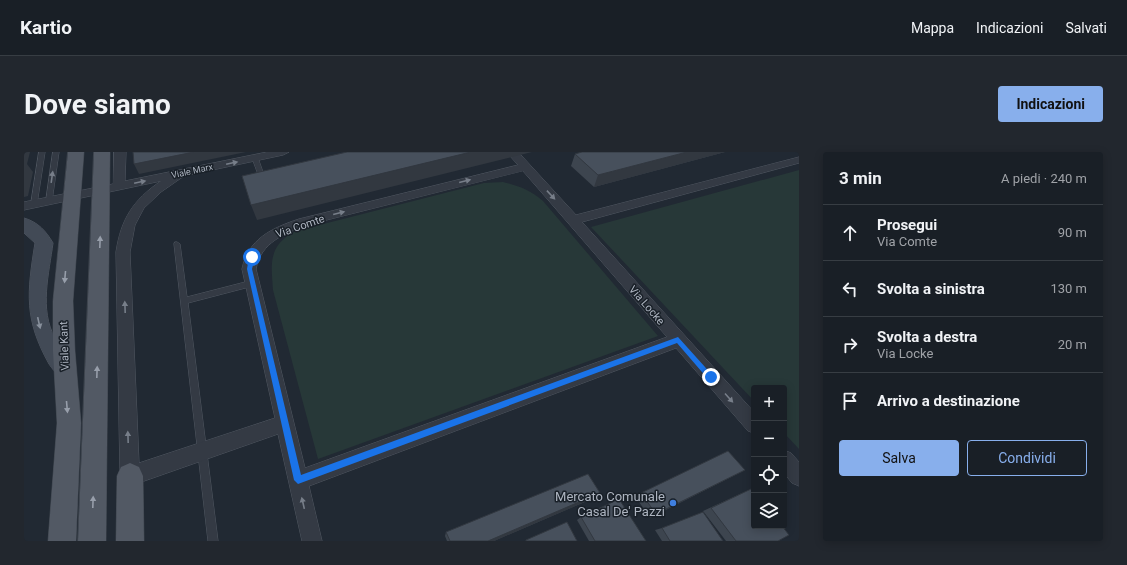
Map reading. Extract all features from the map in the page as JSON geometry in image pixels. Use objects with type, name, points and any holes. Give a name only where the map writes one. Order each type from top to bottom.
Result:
[{"type":"main road","name":"Viale Kant","points":[[62,541],[68,437],[63,301],[76,152]]},
{"type":"main road","points":[[92,541],[110,188],[102,152]]},
{"type":"main road","points":[[130,476],[130,541]]},
{"type":"street","points":[[110,188],[120,152]]},
{"type":"street","name":"Viale Marx","points":[[29,205],[283,152]]},
{"type":"street","points":[[573,220],[799,160]]},
{"type":"street","name":"Via Locke","points":[[520,162],[751,422]]},
{"type":"street","name":"Via Comte","points":[[312,541],[253,283],[250,263],[256,249],[268,238],[287,228],[304,222],[520,162]]},
{"type":"street","points":[[180,174],[161,186],[142,203],[130,219],[124,237],[123,252],[130,476],[285,423]]},
{"type":"street","points":[[24,224],[37,233],[44,243],[37,293],[37,316],[45,342],[65,368]]},
{"type":"street","points":[[298,480],[678,340]]},
{"type":"street","points":[[787,462],[799,476]]},
{"type":"lane","points":[[29,205],[42,152]]},
{"type":"lane","points":[[49,201],[56,152]]},
{"type":"lane","points":[[255,158],[262,177],[278,174]]},
{"type":"lane","points":[[177,244],[212,541]]},
{"type":"lane","points":[[183,301],[253,283]]},
{"type":"shaded area","points":[[799,170],[799,449],[787,436],[787,385],[751,385],[751,398],[591,227]]},
{"type":"shaded area","points":[[503,182],[524,189],[543,201],[658,336],[318,459],[273,290],[273,256],[280,242],[296,231],[484,183]]},
{"type":"building","points":[[133,152],[194,152],[134,164]]},
{"type":"building","points":[[347,152],[471,152],[251,205],[242,176]]},
{"type":"building","points":[[582,152],[687,152],[598,175],[575,154]]},
{"type":"building","points":[[728,451],[745,470],[656,514],[641,493]]},
{"type":"building","points":[[588,474],[600,493],[488,541],[450,541],[446,532]]},
{"type":"building","points":[[751,489],[751,529],[784,529],[789,535],[778,541],[736,541],[711,508]]},
{"type":"building","points":[[619,499],[646,541],[595,541],[581,517]]},
{"type":"building","points":[[703,512],[723,541],[670,541],[662,528]]},
{"type":"building","points":[[567,522],[577,541],[526,541],[526,540]]},
{"type":"place","name":"Mercato Comunale Casal De' Pazzi","points":[[673,503]]},
{"type":"route","points":[[252,257],[249,269],[298,480],[678,340],[711,377]]}]
